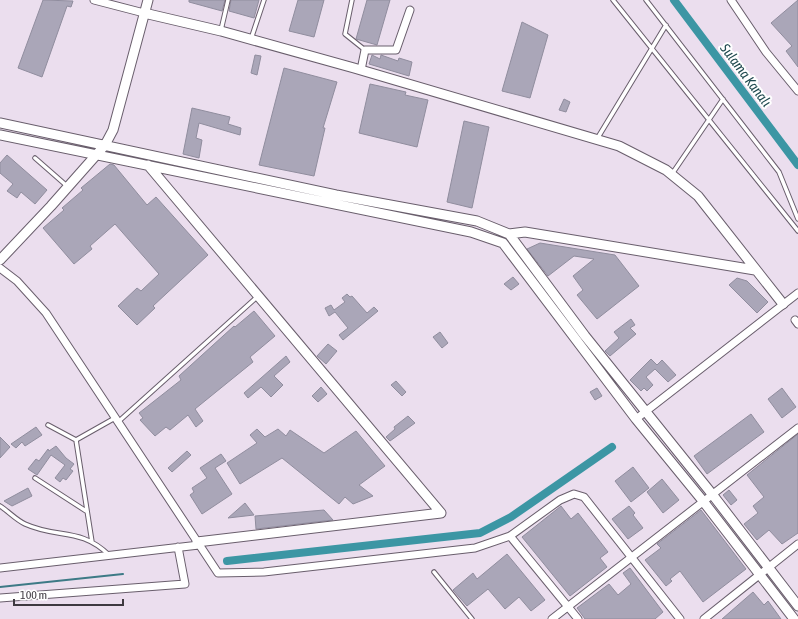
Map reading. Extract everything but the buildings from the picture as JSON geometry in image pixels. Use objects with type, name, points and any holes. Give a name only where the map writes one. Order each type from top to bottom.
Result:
[{"type":"street","points":[[94,0],[251,39],[619,146],[672,174],[698,196],[783,304]]},
{"type":"street","points":[[0,260],[105,145],[113,130],[148,0]]},
{"type":"street","points":[[731,0],[766,52],[798,91]]},
{"type":"street","points":[[361,70],[365,50],[396,50],[410,10]]},
{"type":"street","points":[[0,123],[336,195],[477,221],[509,234],[525,232],[755,270]]},
{"type":"street","points":[[0,135],[471,232],[503,243],[636,419],[703,501],[794,619]]},
{"type":"street","points":[[0,568],[441,513],[148,166],[143,153]]},
{"type":"street","points":[[509,234],[585,336],[712,494],[798,606]]},
{"type":"street","points":[[0,268],[17,280],[46,313],[218,573],[264,572],[475,548],[510,536],[560,500],[574,494],[584,497],[680,619]]},
{"type":"street","points":[[636,419],[798,293]]},
{"type":"street","points":[[552,619],[798,428]]},
{"type":"street","points":[[510,536],[578,619]]},
{"type":"street","points":[[704,619],[798,544]]},
{"type":"street","points":[[0,598],[185,584],[178,547]]},
{"type":"lane","points":[[221,31],[228,0]]},
{"type":"lane","points":[[251,39],[264,0]]},
{"type":"lane","points":[[352,0],[345,34],[365,50]]},
{"type":"lane","points":[[614,0],[798,231]]},
{"type":"lane","points":[[646,0],[779,172],[798,219]]},
{"type":"lane","points":[[597,140],[666,25]]},
{"type":"lane","points":[[672,174],[723,99]]},
{"type":"lane","points":[[35,158],[68,187]]},
{"type":"lane","points":[[76,440],[117,420],[258,296]]},
{"type":"lane","points":[[48,425],[76,440]]},
{"type":"lane","points":[[76,440],[92,542]]},
{"type":"lane","points":[[35,478],[86,511]]},
{"type":"lane","points":[[0,506],[24,524],[49,532],[76,535],[98,545],[109,555]]},
{"type":"lane","points":[[434,572],[472,619]]},
{"type":"waterway","name":"Sulama Kanalı","points":[[674,0],[798,165]]},
{"type":"waterway","points":[[227,561],[480,533],[511,517],[612,447]]},
{"type":"waterway","points":[[0,587],[123,574]]}]
